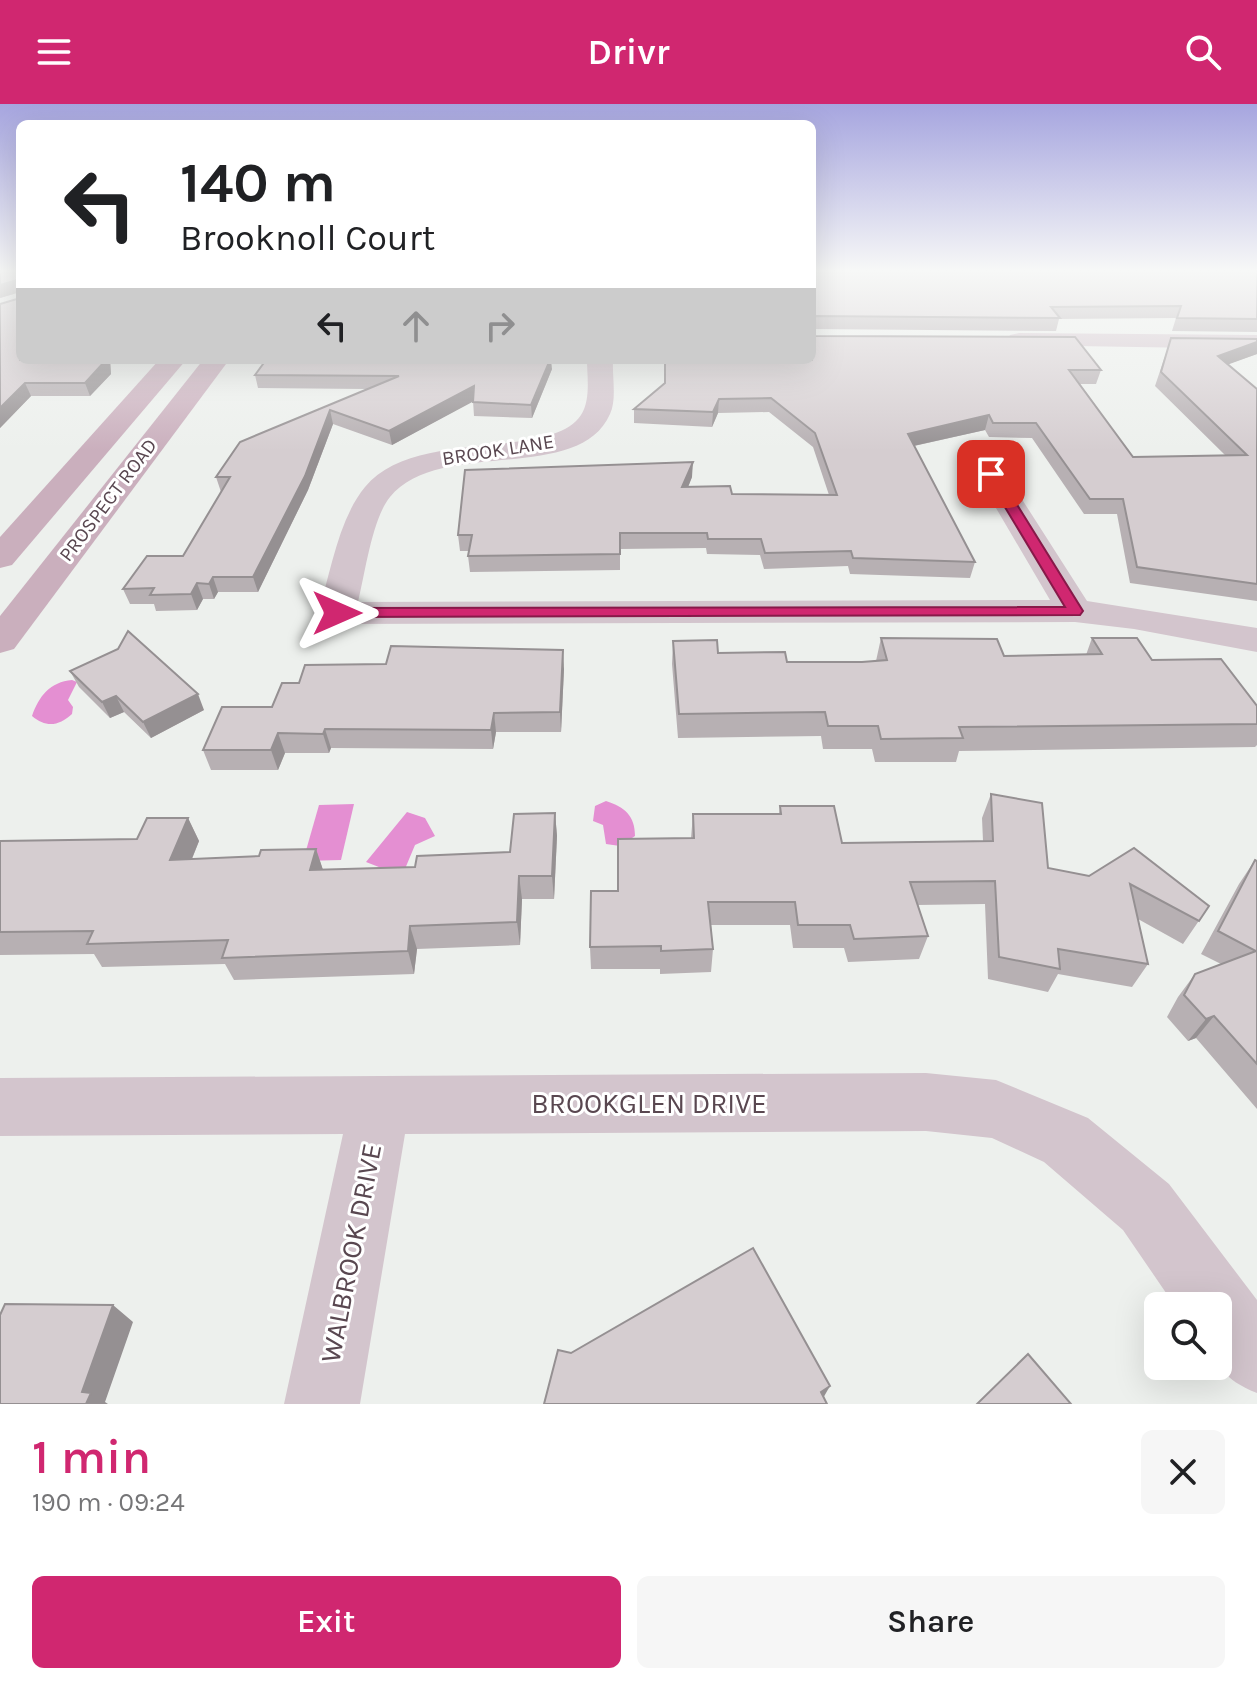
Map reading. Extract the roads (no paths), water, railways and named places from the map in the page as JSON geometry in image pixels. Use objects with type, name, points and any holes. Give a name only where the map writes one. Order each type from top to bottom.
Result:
[{"type":"main road","name":"PROSPECT ROAD","points":[[0,558],[170,364]]},
{"type":"main road","name":"PROSPECT ROAD","points":[[0,641],[213,364]]},
{"type":"street","points":[[998,340],[1257,342]]},
{"type":"street","points":[[1231,341],[1257,362]]},
{"type":"street","name":"BROOK LANE","points":[[600,364],[598,412],[581,431],[538,447],[436,459],[390,480],[370,505],[337,613],[1075,611]]},
{"type":"street","points":[[991,474],[1075,611],[1257,640]]},
{"type":"street","name":"BROOKGLEN DRIVE","points":[[0,1107],[926,1102],[996,1109],[1066,1140],[1146,1207],[1206,1292]]},
{"type":"street","name":"WALBROOK DRIVE","points":[[322,1404],[380,1103]]},
{"type":"street","name":"BROOKGLEN DRIVE","points":[[1232,1326],[1257,1357]]}]
